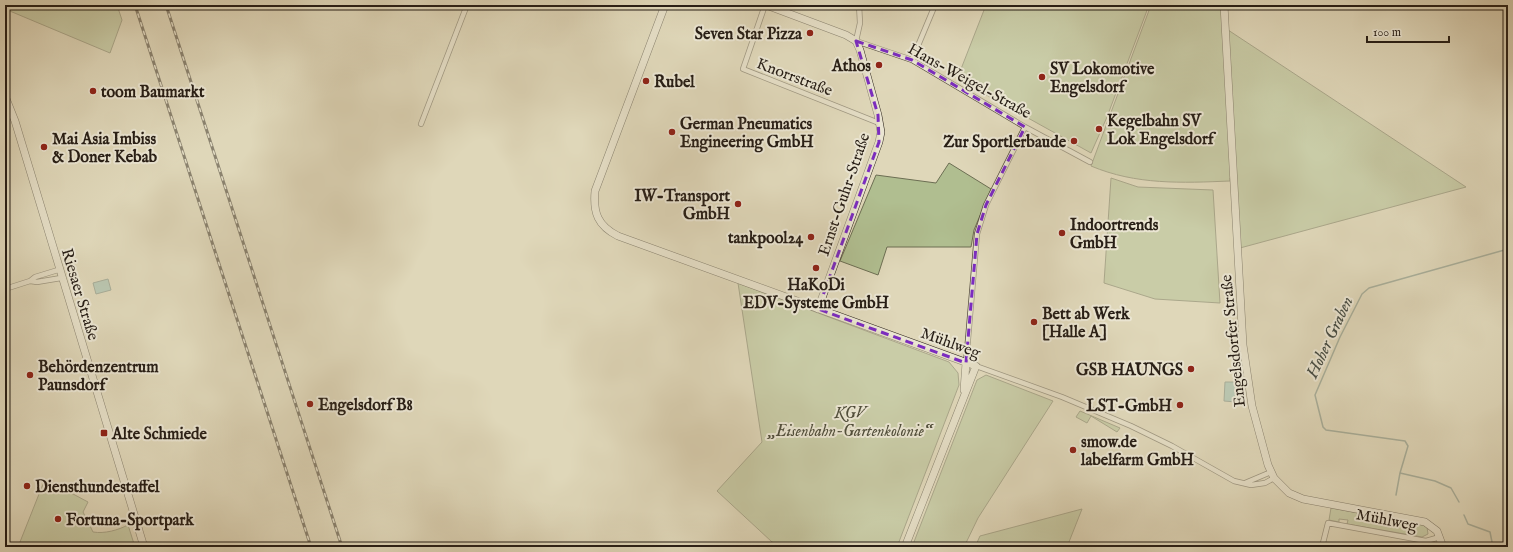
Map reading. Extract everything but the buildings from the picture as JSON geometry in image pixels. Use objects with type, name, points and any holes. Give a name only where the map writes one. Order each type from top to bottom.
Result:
[{"type":"street","points":[[421,124],[467,5]]},
{"type":"street","name":"Mühlweg","points":[[666,5],[595,191],[594,205],[596,215],[610,232],[639,244],[1062,397],[1131,426],[1234,481],[1244,484],[1273,475]]},
{"type":"street","name":"Hans-Weigel-Straße","points":[[766,5],[846,35],[856,41],[912,60],[1025,127],[1090,162]]},
{"type":"street","name":"Knorrstraße","points":[[766,5],[743,69],[879,122]]},
{"type":"street","points":[[856,41],[860,23],[859,5]]},
{"type":"street","points":[[912,60],[934,5]]},
{"type":"street","name":"Engelsdorfer Straße","points":[[1224,5],[1243,345],[1252,406],[1273,475]]},
{"type":"street","name":"Ernst-Guhr-Straße","points":[[818,309],[880,142],[879,122],[860,50],[856,41]]},
{"type":"street","name":"Riesaer Straße","points":[[5,96],[15,121],[58,270],[144,547]]},
{"type":"street","points":[[961,404],[979,226],[986,205],[1025,127]]},
{"type":"street","points":[[30,281],[35,276],[58,270]]},
{"type":"street","points":[[5,289],[30,281],[37,282],[61,278]]},
{"type":"street","points":[[905,547],[976,366]]},
{"type":"street","points":[[1273,475],[1284,489],[1299,498],[1425,522],[1437,531],[1443,547]]},
{"type":"street","name":"Mühlweg","points":[[1322,547],[1328,523],[1426,541],[1440,537]]},
{"type":"highlighted area","points":[[856,41],[912,60],[1025,127],[986,205],[977,234],[966,363],[818,309],[879,142],[878,115]]},
{"type":"green space","points":[[5,5],[117,5],[122,20],[110,53],[5,9]]},
{"type":"green space","name":"SV Lokomotive Engelsdorf","points":[[986,5],[1149,5],[1107,117],[1091,153],[1028,118],[1028,114],[1025,112],[1021,114],[959,80],[962,73],[961,69]]},
{"type":"green space","points":[[1151,5],[1221,5],[1222,26],[1466,187],[1240,248],[1236,178],[1230,178],[1230,181],[1194,182],[1142,180],[1125,177],[1091,166]]},
{"type":"green space","points":[[949,163],[991,189],[974,230],[971,247],[887,247],[878,275],[840,261],[876,175],[936,183]]},
{"type":"green space","points":[[1111,178],[1138,187],[1213,190],[1220,303],[1155,299],[1104,283]]},
{"type":"green space","name":"KGV „Eisenbahn-Gartenkolonie“","points":[[738,283],[949,362],[958,373],[959,385],[897,547],[781,547],[772,542],[717,491],[762,442]]},
{"type":"green space","points":[[986,375],[1053,401],[978,518],[964,547],[912,547],[977,380]]},
{"type":"green space","points":[[1080,411],[1120,428],[1117,432],[1091,416],[1087,423],[1076,417]]},
{"type":"green space","name":"Fortuna-Sportpark","points":[[45,479],[88,502],[83,512],[93,532],[111,531],[128,525],[135,547],[18,547]]},
{"type":"green space","points":[[1331,508],[1423,525],[1427,527],[1428,534],[1422,537],[1347,524],[1348,520],[1339,519],[1339,522],[1329,520]]},
{"type":"green space","points":[[1082,509],[1067,547],[975,547],[980,536]]},
{"type":"water","points":[[108,279],[111,290],[96,294],[93,283]]},
{"type":"water","points":[[1225,382],[1237,382],[1236,402],[1224,401]]},
{"type":"waterway","name":"Hoher Graben","points":[[1508,105],[1506,117],[1508,144]]},
{"type":"waterway","name":"Hoher Graben","points":[[1459,502],[1451,488],[1435,481],[1400,473],[1408,446],[1405,441],[1326,430],[1323,427],[1315,395],[1340,337],[1362,294],[1369,288],[1508,249]]},
{"type":"waterway","points":[[1396,495],[1400,473]]},
{"type":"waterway","name":"Hoher Graben","points":[[1464,515],[1468,524],[1490,532],[1493,547]]},
{"type":"railway","points":[[135,5],[311,547]]},
{"type":"railway","points":[[166,5],[342,547]]},
{"type":"place","name":"Seven Star Pizza","points":[[810,33]]},
{"type":"place","name":"Athos","points":[[879,65]]},
{"type":"place","name":"SV Lokomotive Engelsdorf","points":[[1042,77]]},
{"type":"place","name":"Rubel","points":[[646,81]]},
{"type":"place","name":"toom Baumarkt","points":[[93,91]]},
{"type":"place","name":"Kegelbahn SV Lok Engelsdorf","points":[[1099,129]]},
{"type":"place","name":"German Pneumatics Engineering GmbH","points":[[672,132]]},
{"type":"place","name":"Zur Sportlerbaude","points":[[1074,141]]},
{"type":"place","name":"Mai Asia Imbiss & Doner Kebab","points":[[44,147]]},
{"type":"place","name":"IW-Transport GmbH","points":[[738,204]]},
{"type":"place","name":"Indoortrends GmbH","points":[[1062,233]]},
{"type":"place","name":"tankpool24","points":[[811,237]]},
{"type":"place","name":"HaKoDi EDV-Systeme GmbH","points":[[816,268]]},
{"type":"place","name":"Bett ab Werk [Halle A]","points":[[1034,322]]},
{"type":"place","name":"GSB HAUNGS","points":[[1191,369]]},
{"type":"place","name":"Behördenzentrum Paunsdorf","points":[[30,375]]},
{"type":"place","name":"Engelsdorf B8","points":[[310,404]]},
{"type":"place","name":"LST-GmbH","points":[[1180,405]]},
{"type":"place","name":"Alte Schmiede","points":[[104,433]]},
{"type":"place","name":"smow.de labelfarm GmbH","points":[[1073,450]]},
{"type":"place","name":"Diensthundestaffel","points":[[27,486]]},
{"type":"place","name":"Fortuna-Sportpark","points":[[58,519]]}]
